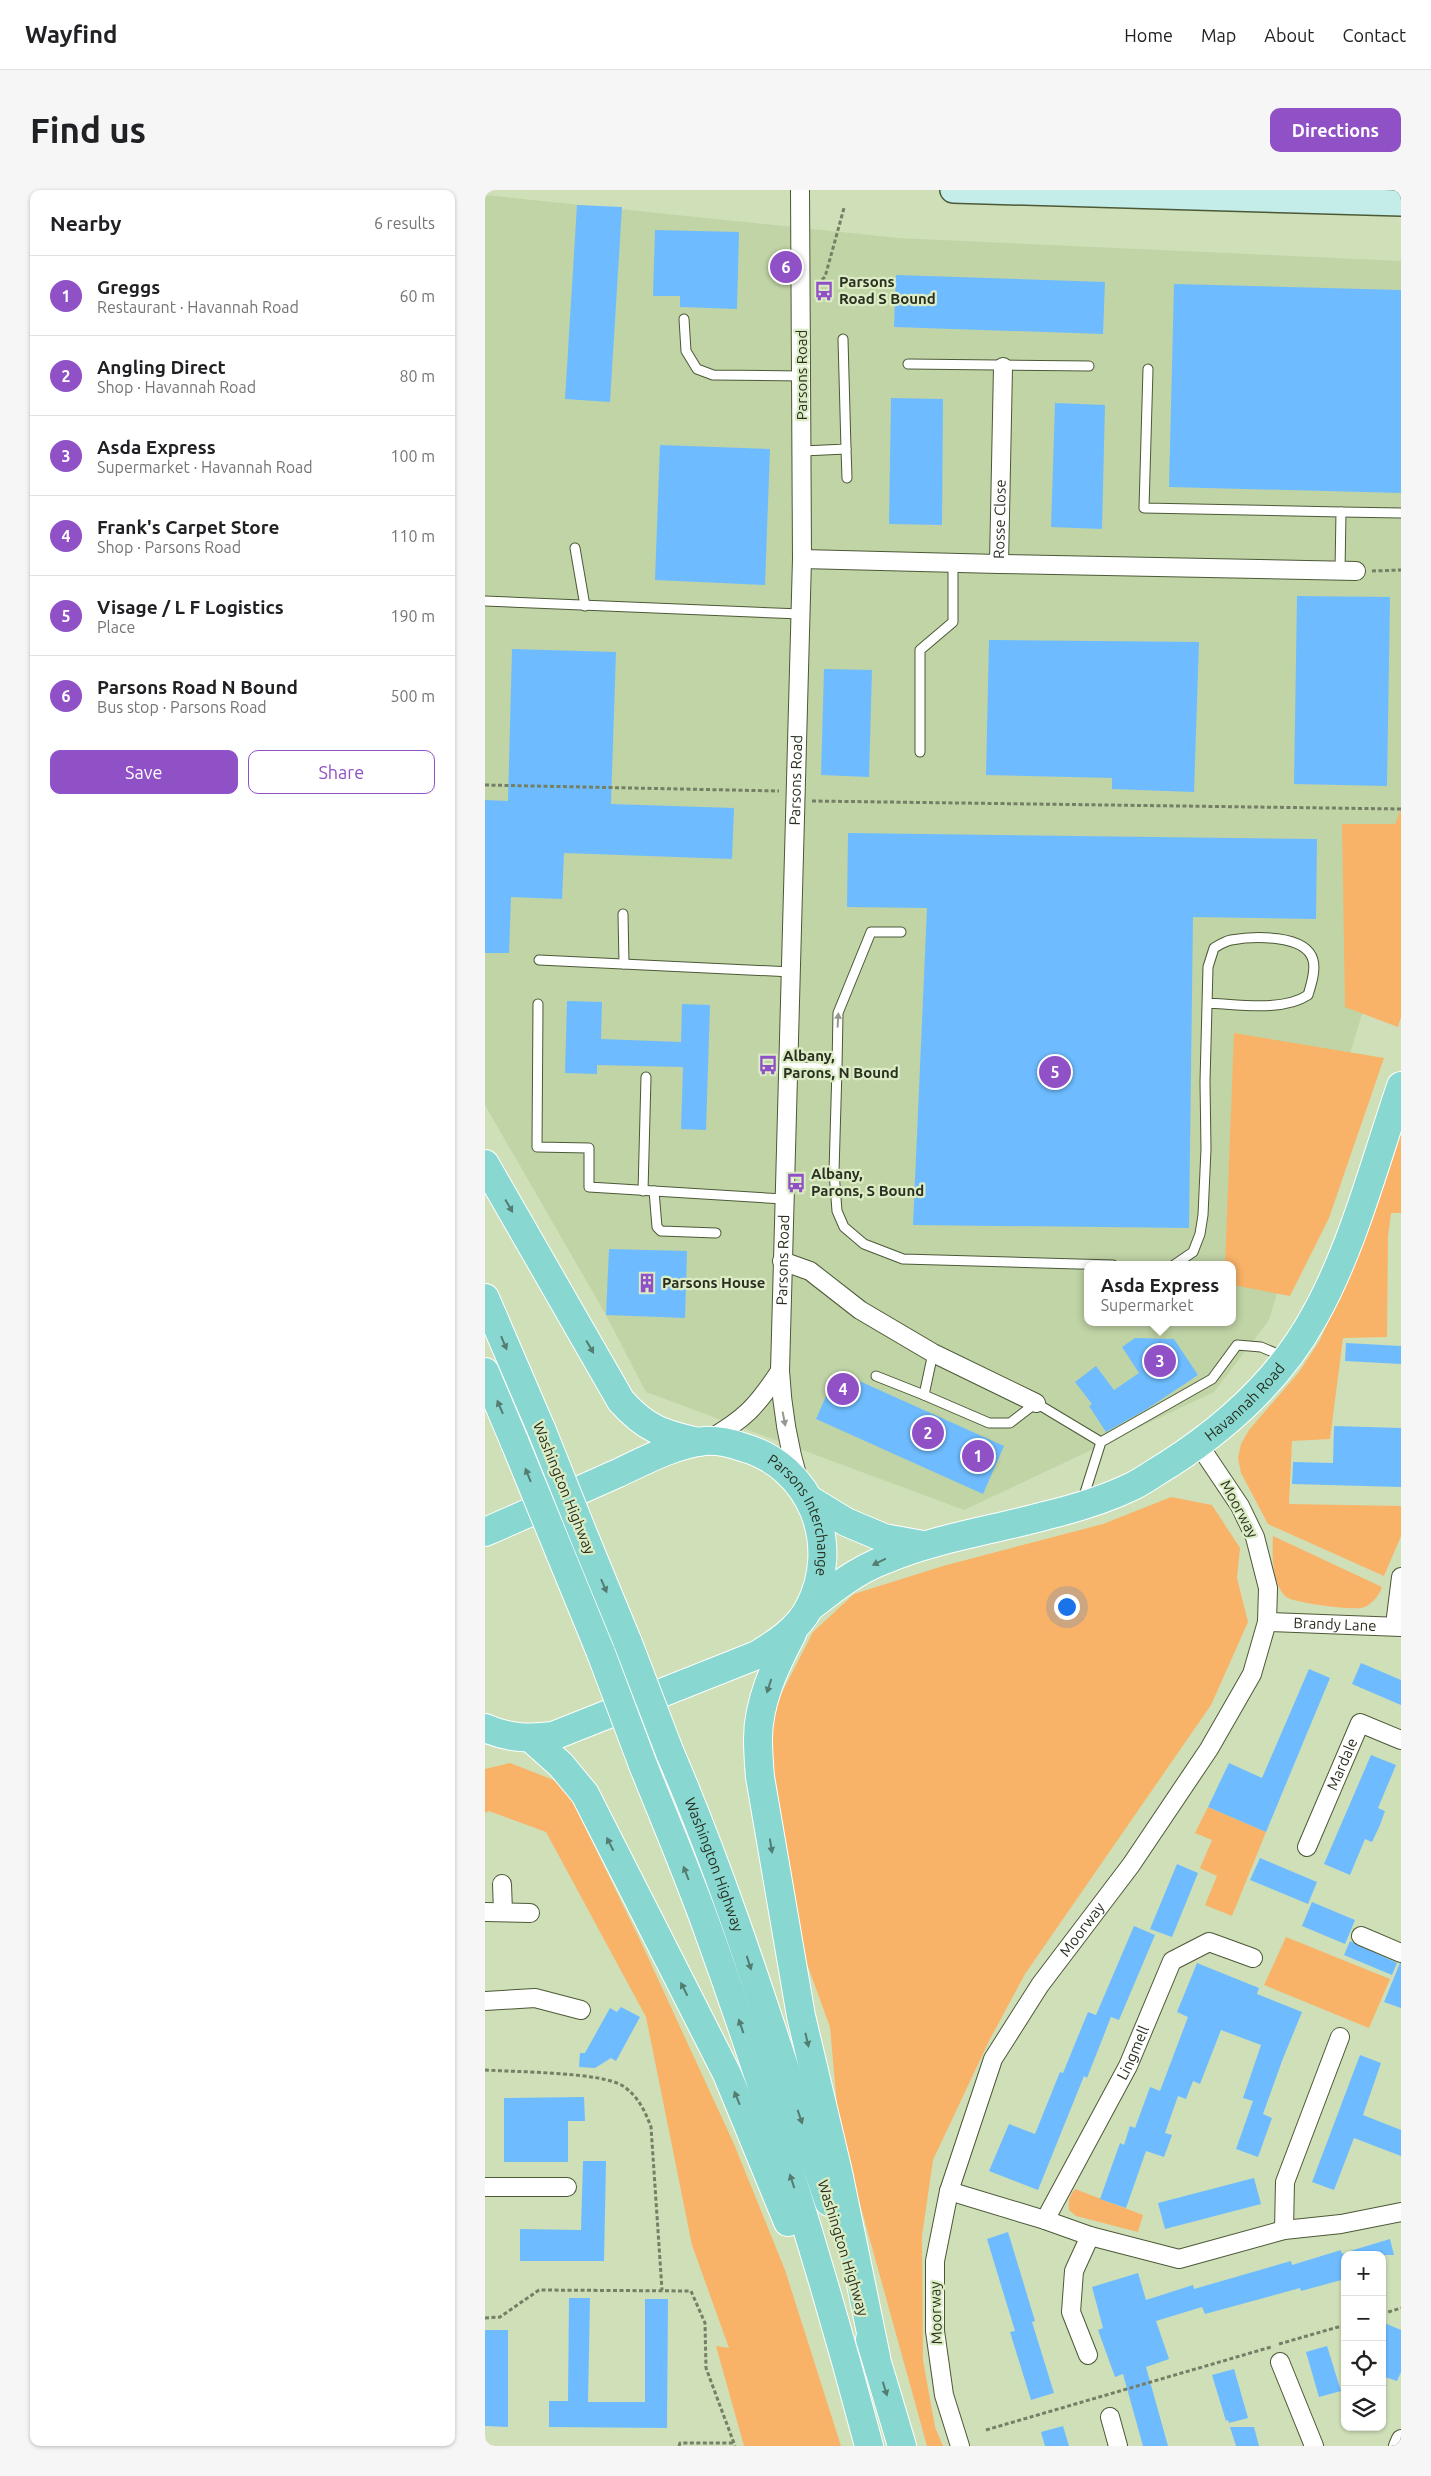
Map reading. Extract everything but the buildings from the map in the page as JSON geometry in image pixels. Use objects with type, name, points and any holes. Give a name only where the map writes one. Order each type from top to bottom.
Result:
[{"type":"main road","name":"Havannah Road","points":[[803,1617],[843,1581],[883,1560],[925,1545],[1080,1507],[1134,1486],[1199,1445],[1238,1413],[1266,1385],[1288,1358],[1315,1316],[1345,1249],[1401,1086]]},
{"type":"main road","points":[[485,1164],[621,1401],[637,1418],[664,1434],[702,1442]]},
{"type":"main road","name":"Washington Highway","points":[[485,1298],[628,1643],[670,1754],[698,1817],[746,1953],[837,2227],[902,2446]]},
{"type":"main road","name":"Washington Highway","points":[[485,1372],[601,1653],[708,1929],[795,2188],[839,2335],[869,2446]]},
{"type":"main road","name":"Parsons Interchange","points":[[485,1532],[661,1454],[702,1442],[727,1442],[755,1450],[780,1464],[805,1492],[820,1526],[824,1554],[820,1582],[803,1617],[777,1643],[757,1655],[572,1730],[532,1739],[491,1736]]},
{"type":"main road","name":"Havannah Road","points":[[805,1492],[846,1522],[884,1538],[925,1545]]},
{"type":"main road","points":[[803,1617],[775,1666],[764,1701],[758,1737],[760,1777],[799,2008],[838,2172],[876,2357]]},
{"type":"main road","points":[[532,1739],[561,1765],[585,1794],[727,2074],[797,2244],[807,2275],[839,2335]]},
{"type":"street","name":"Parsons Road","points":[[800,190],[803,451],[802,559],[792,972],[783,1199],[780,1371],[782,1409],[789,1447],[805,1492]]},
{"type":"street","points":[[953,190],[1204,194],[1401,203]]},
{"type":"street","name":"Rosse Close","points":[[802,559],[999,564],[1003,366]]},
{"type":"street","points":[[999,564],[1348,571]]},
{"type":"street","points":[[782,1261],[810,1271],[859,1310],[933,1353],[1036,1403]]},
{"type":"street","points":[[702,1442],[732,1426],[760,1402],[780,1371]]},
{"type":"street","name":"Moorway","points":[[960,2446],[944,2395],[935,2331],[935,2261],[949,2191],[993,2059],[1040,1985],[1131,1865],[1209,1748],[1252,1674],[1267,1622],[1268,1588],[1255,1537],[1240,1506],[1199,1445]]},
{"type":"street","points":[[1398,1626],[1401,1577]]},
{"type":"street","name":"Brandy Lane","points":[[1267,1622],[1398,1626]]},
{"type":"street","name":"Mardale","points":[[1307,1846],[1360,1723],[1401,1740]]},
{"type":"street","points":[[502,1884],[503,1912]]},
{"type":"street","points":[[485,1912],[530,1913]]},
{"type":"street","points":[[1361,1936],[1401,1953]]},
{"type":"street","name":"Lingmell","points":[[1045,2220],[1128,2066],[1172,1961],[1209,1942],[1253,1958]]},
{"type":"street","points":[[485,2001],[535,1998],[581,2010]]},
{"type":"street","points":[[1284,2230],[1285,2182],[1340,2037]]},
{"type":"street","points":[[485,2187],[567,2187]]},
{"type":"street","points":[[949,2191],[1045,2220],[1090,2236],[1179,2260],[1284,2230],[1341,2224],[1401,2212]]},
{"type":"street","points":[[1087,2355],[1071,2312],[1075,2270],[1090,2236]]},
{"type":"street","points":[[1280,2362],[1314,2446]]},
{"type":"street","points":[[1110,2417],[1118,2446]]},
{"type":"street","points":[[1398,2446],[1401,2439]]},
{"type":"lane","points":[[684,319],[685,351],[697,369],[713,374],[802,376]]},
{"type":"lane","points":[[843,339],[847,478]]},
{"type":"lane","points":[[908,364],[1089,366]]},
{"type":"lane","points":[[1148,369],[1144,508],[1401,513]]},
{"type":"lane","points":[[803,451],[846,450]]},
{"type":"lane","points":[[1341,512],[1348,571]]},
{"type":"lane","points":[[575,548],[585,606]]},
{"type":"lane","points":[[920,752],[920,650],[953,622],[953,562]]},
{"type":"lane","points":[[485,602],[801,614]]},
{"type":"lane","points":[[623,914],[625,964]]},
{"type":"lane","points":[[901,932],[871,932],[838,1013],[834,1172],[837,1211],[844,1227],[864,1244],[903,1259],[1084,1264]]},
{"type":"lane","points":[[1180,1261],[1193,1252],[1200,1234],[1203,1214],[1206,1149],[1205,1082],[1207,1003],[1208,967],[1214,948],[1229,940],[1256,938],[1290,940],[1306,948],[1313,960],[1313,976],[1309,996],[1299,1001],[1286,1005],[1207,1003]]},
{"type":"lane","points":[[539,960],[792,972]]},
{"type":"lane","points":[[538,1004],[537,1147],[589,1148],[589,1187],[783,1199]]},
{"type":"lane","points":[[788,1067],[837,1068]]},
{"type":"lane","points":[[643,1191],[645,1077]]},
{"type":"lane","points":[[654,1191],[655,1221],[661,1231],[716,1233]]},
{"type":"lane","points":[[1080,1507],[1101,1442],[1212,1379],[1237,1345],[1261,1347],[1288,1358]]},
{"type":"lane","points":[[924,1395],[933,1353]]},
{"type":"lane","points":[[876,1376],[989,1423],[1010,1422],[1036,1403],[1101,1442]]},
{"type":"path","points":[[802,297],[825,277],[844,208]]},
{"type":"path","points":[[1348,571],[1401,570]]},
{"type":"path","points":[[485,786],[797,796],[1401,809]]},
{"type":"path","points":[[485,2070],[604,2078],[623,2086],[642,2104],[651,2127],[662,2290]]},
{"type":"path","points":[[485,2318],[500,2317],[539,2290],[691,2290],[705,2323],[706,2368],[735,2445],[680,2443],[679,2446]]},
{"type":"path","points":[[1386,2313],[1401,2308]]},
{"type":"path","points":[[986,2430],[1341,2326]]},
{"type":"shaded area","points":[[485,195],[898,238],[1401,261],[1401,886],[1269,1320],[1214,1392],[964,1510],[646,1392],[606,1315],[485,1105]]},
{"type":"shaded area","points":[[1401,809],[1401,1017],[1398,1027],[1345,1007],[1342,824],[1395,824]]},
{"type":"shaded area","points":[[1234,1033],[1384,1058],[1329,1218],[1290,1296],[1236,1286],[1236,1261],[1225,1261]]},
{"type":"shaded area","points":[[1401,1128],[1401,1213],[1391,1213],[1388,1237],[1387,1337],[1343,1338],[1330,1439],[1292,1441],[1289,1504],[1401,1506],[1401,1536],[1384,1576],[1268,1524],[1241,1473],[1238,1458],[1241,1444],[1249,1430],[1299,1372],[1320,1340],[1353,1266]]},
{"type":"shaded area","points":[[1171,1497],[1212,1505],[1240,1548],[1237,1578],[1248,1622],[1211,1705],[1025,1974],[989,2041],[933,2160],[922,2236],[923,2360],[935,2427],[943,2446],[927,2446],[839,2128],[830,2027],[799,1942],[771,1764],[772,1712],[813,1632],[854,1594],[943,1566],[1103,1524]]},
{"type":"shaded area","points":[[1273,1536],[1382,1587],[1381,1590],[1371,1603],[1361,1608],[1321,1605],[1290,1599],[1281,1590],[1275,1576]]},
{"type":"shaded area","points":[[510,1763],[564,1784],[640,1940],[734,2144],[785,2270],[841,2446],[744,2446],[716,2346],[729,2348],[692,2245],[646,2017],[546,1832],[489,1811],[485,1813],[485,1769]]},
{"type":"shaded area","points":[[1208,1807],[1266,1832],[1232,1916],[1205,1905],[1217,1876],[1200,1868],[1212,1840],[1195,1833]]},
{"type":"shaded area","points":[[1286,1937],[1390,1979],[1369,2028],[1264,1985]]},
{"type":"shaded area","points":[[1075,2189],[1143,2215],[1138,2232],[1076,2216],[1069,2210],[1069,2199]]},
{"type":"place","name":"Parsons Road N Bound","points":[[786,267]]},
{"type":"place","name":"Parsons Road S Bound","points":[[824,291]]},
{"type":"place","name":"Albany, Parons, N Bound","points":[[768,1065]]},
{"type":"place","name":"Visage / L F Logistics","points":[[1055,1072]]},
{"type":"place","name":"Albany, Parons, S Bound","points":[[796,1183]]},
{"type":"place","name":"Parsons House","points":[[647,1283]]},
{"type":"place","name":"Asda Express","points":[[1160,1361]]},
{"type":"place","name":"Frank's Carpet Store","points":[[843,1389]]},
{"type":"place","name":"Angling Direct","points":[[928,1433]]},
{"type":"place","name":"Greggs","points":[[978,1456]]}]
